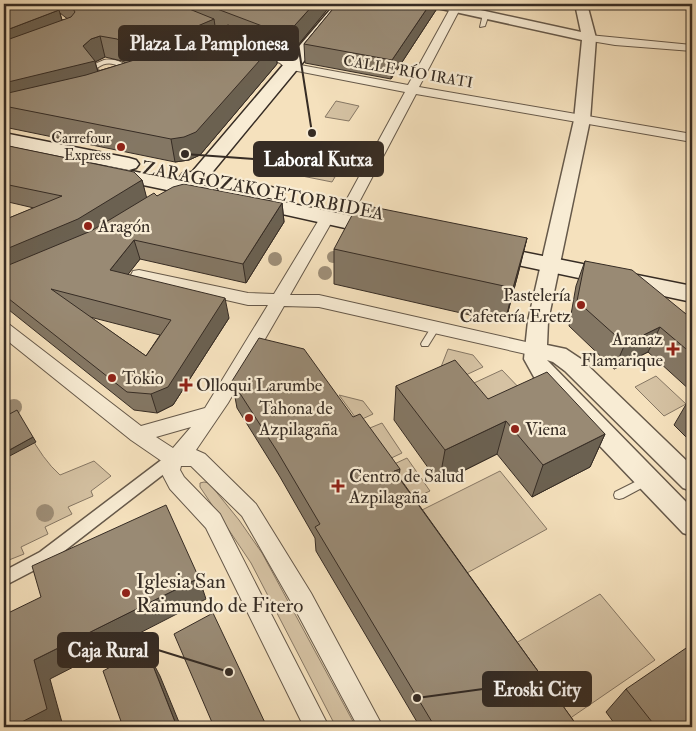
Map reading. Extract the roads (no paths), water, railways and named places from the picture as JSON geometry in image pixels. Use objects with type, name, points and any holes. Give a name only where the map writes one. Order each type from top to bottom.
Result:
[{"type":"main road","points":[[191,183],[318,36],[342,4]]},
{"type":"main road","name":"ZARAGOZAKO ETORBIDEA","points":[[4,140],[191,183],[327,218],[397,225],[349,208],[191,183],[4,151]]},
{"type":"main road","points":[[477,241],[551,257],[692,294]]},
{"type":"main road","points":[[551,257],[692,278]]},
{"type":"street","points":[[437,4],[456,7],[484,20],[615,42],[692,48]]},
{"type":"street","points":[[581,4],[589,38],[582,120],[538,321],[535,359],[542,371],[692,526]]},
{"type":"street","points":[[349,208],[456,7]]},
{"type":"street","name":"CALLE RÍO IRATI","points":[[241,43],[284,60],[291,67],[412,90],[692,138]]},
{"type":"street","points":[[158,203],[191,183]]},
{"type":"street","points":[[4,579],[45,557],[174,459],[190,443],[212,413],[327,218]]},
{"type":"street","points":[[139,275],[248,299],[319,301],[559,355],[572,365],[692,481]]},
{"type":"street","points":[[4,329],[138,435],[174,459],[191,456],[198,460],[249,510],[303,601],[371,727]]},
{"type":"street","points":[[138,435],[212,413]]},
{"type":"street","points":[[174,459],[170,470],[173,478],[213,521],[317,727]]},
{"type":"lane","points":[[105,82],[94,68],[113,60],[119,62],[134,78]]},
{"type":"lane","points":[[425,344],[435,328]]},
{"type":"lane","points":[[619,495],[647,480]]},
{"type":"place","name":"Plaza La Pamplonesa","points":[[312,133]]},
{"type":"place","name":"Carrefour Express","points":[[121,147]]},
{"type":"place","name":"Laboral Kutxa","points":[[185,154]]},
{"type":"place","name":"Aragón","points":[[88,226]]},
{"type":"place","name":"Pastelería Cafetería Eretz","points":[[581,305]]},
{"type":"place","name":"Aranaz Flamarique","points":[[673,349]]},
{"type":"place","name":"Tokio","points":[[112,378]]},
{"type":"place","name":"Olloqui Larumbe","points":[[186,385]]},
{"type":"place","name":"Tahona de Azpilagaña","points":[[249,418]]},
{"type":"place","name":"Viena","points":[[515,429]]},
{"type":"place","name":"Centro de Salud Azpilagaña","points":[[338,486]]},
{"type":"place","name":"Iglesia San Raimundo de Fitero","points":[[126,593]]},
{"type":"place","name":"Caja Rural","points":[[229,672]]},
{"type":"place","name":"Eroski City","points":[[417,698]]}]
